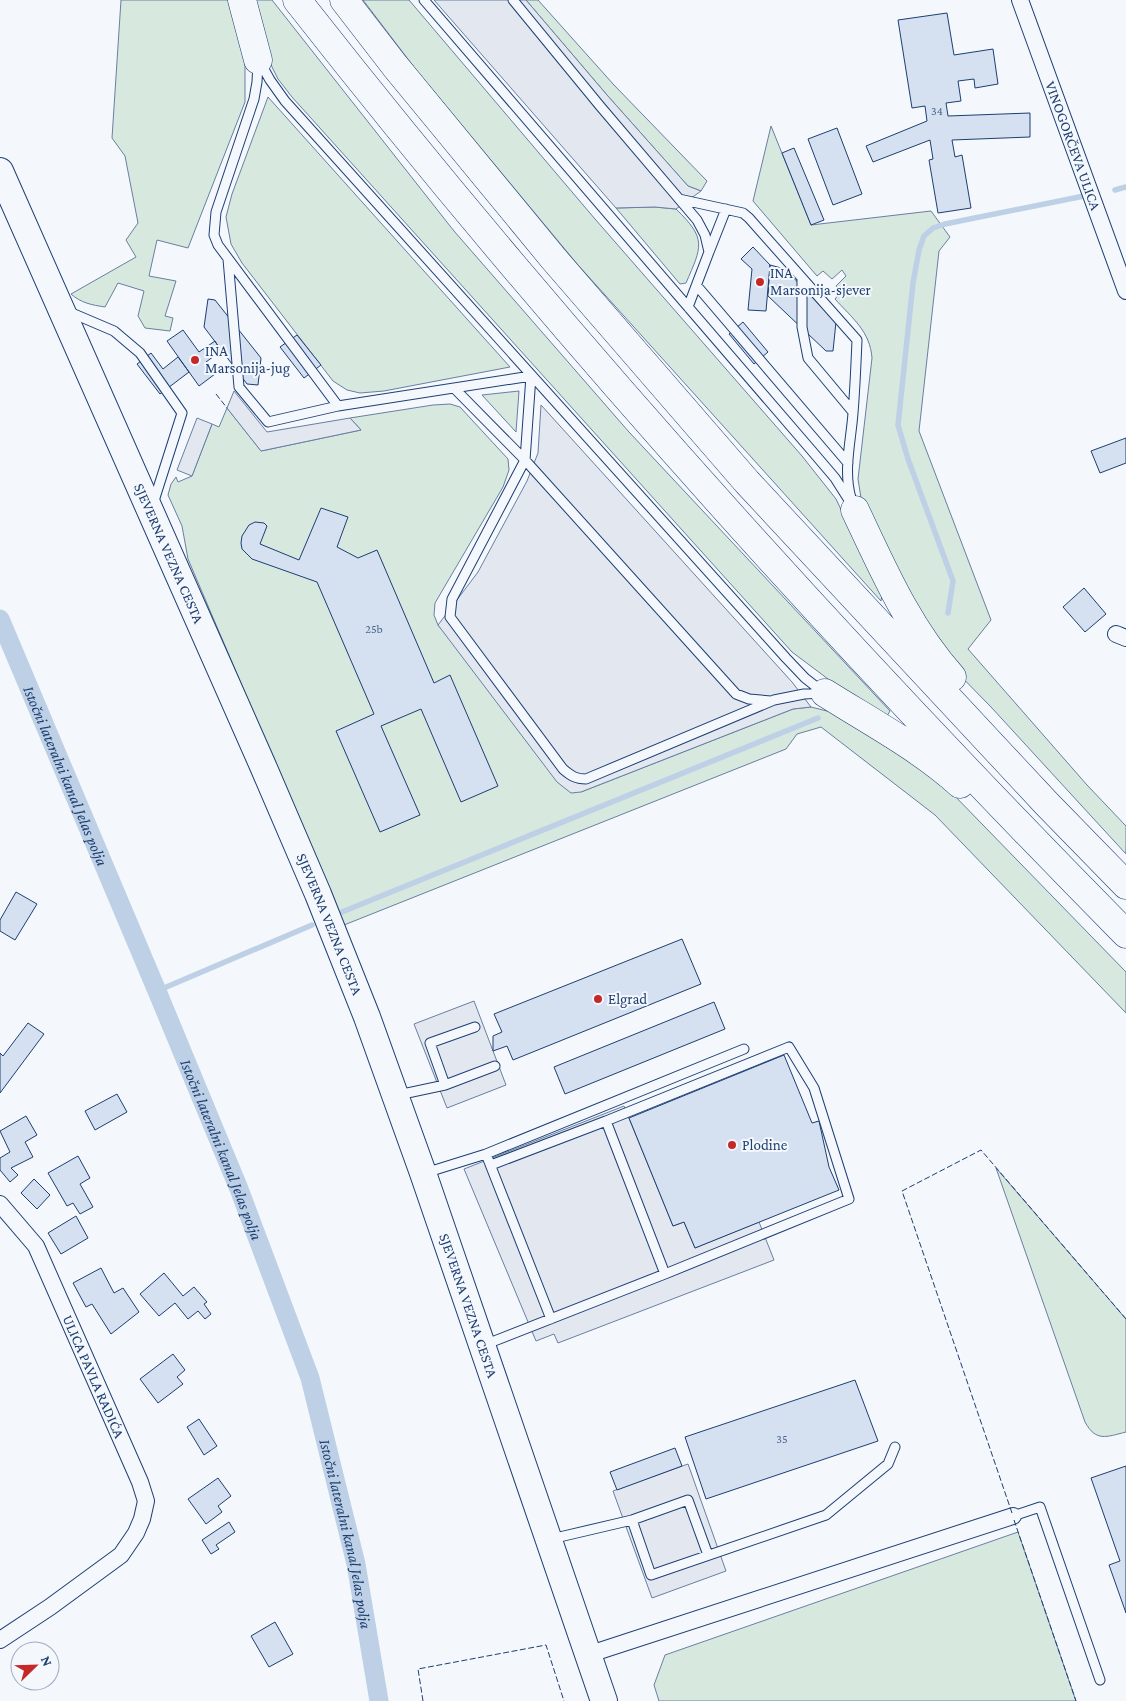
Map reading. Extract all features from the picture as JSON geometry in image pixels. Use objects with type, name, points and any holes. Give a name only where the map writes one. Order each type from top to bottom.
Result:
[{"type":"highway","points":[[242,0],[258,60]]},
{"type":"highway","points":[[297,0],[380,106],[671,449],[907,707],[1126,934]]},
{"type":"highway","points":[[344,0],[553,258],[747,482],[1046,803],[1126,885]]},
{"type":"highway","points":[[855,510],[894,592],[914,626],[941,665],[1012,744],[1039,783],[1046,803]]},
{"type":"highway","points":[[825,693],[902,740],[941,767],[962,786],[1052,879],[1085,901],[1098,906]]},
{"type":"main road","name":"SJEVERNA VEZNA CESTA","points":[[0,171],[318,894],[367,1018],[423,1174],[604,1701]]},
{"type":"street","name":"VINOGORČEVA ULICA","points":[[1020,0],[1126,291]]},
{"type":"street","name":"ULICA PAVLA RADIĆA","points":[[0,1204],[36,1246],[140,1482],[146,1501],[142,1519],[136,1533],[121,1556],[0,1640]]},
{"type":"street","points":[[587,1655],[1013,1516]]},
{"type":"lane","points":[[424,0],[835,478],[855,510]]},
{"type":"lane","points":[[513,0],[600,106],[680,198],[705,235],[709,252]]},
{"type":"lane","points":[[258,60],[254,99],[216,212],[214,235],[218,245],[228,259],[338,406]]},
{"type":"lane","points":[[258,60],[285,101],[531,376],[786,658],[806,678],[825,693]]},
{"type":"lane","points":[[680,198],[743,213],[857,340],[848,464],[848,482],[855,510]]},
{"type":"lane","points":[[688,307],[726,209]]},
{"type":"lane","points":[[228,259],[239,388],[268,422],[338,406],[531,376]]},
{"type":"lane","points":[[802,279],[802,328],[808,358],[853,412]]},
{"type":"lane","points":[[697,286],[848,464]]},
{"type":"lane","points":[[60,308],[114,331],[140,353],[182,413],[151,512]]},
{"type":"lane","points":[[531,376],[526,460],[452,599],[450,617],[558,761],[571,776],[578,779],[586,779],[774,700]]},
{"type":"lane","points":[[454,388],[526,460],[736,694],[755,700],[774,700],[804,694],[825,693]]},
{"type":"lane","points":[[445,1085],[430,1043],[475,1027]]},
{"type":"lane","points":[[482,1345],[665,1274],[849,1199],[814,1088],[789,1047],[491,1166]]},
{"type":"lane","points":[[423,1174],[486,1154],[744,1049]]},
{"type":"lane","points":[[395,1096],[445,1085],[495,1066]]},
{"type":"lane","points":[[606,1121],[665,1274]]},
{"type":"lane","points":[[486,1154],[551,1319]]},
{"type":"lane","points":[[632,1520],[651,1575],[826,1515],[888,1464],[895,1447]]},
{"type":"lane","points":[[549,1540],[632,1520],[688,1500],[708,1555]]},
{"type":"lane","points":[[1013,1516],[1040,1507],[1100,1680]]},
{"type":"shaded area","points":[[121,0],[230,0],[245,62],[245,102],[188,248],[157,240],[149,276],[176,281],[165,316],[173,318],[170,331],[145,328],[138,316],[144,291],[118,283],[105,307],[83,302],[71,294],[136,257],[126,240],[138,223],[125,156],[112,138]]},
{"type":"shaded area","points":[[251,0],[272,0],[454,231],[629,432],[890,711],[884,721],[792,652],[292,97],[278,79],[272,67]]},
{"type":"shaded area","points":[[363,0],[409,0],[595,219],[802,456],[836,499],[882,595],[881,601],[578,265],[417,71]]},
{"type":"shaded area","points":[[434,0],[526,0],[688,186],[701,191],[676,209],[655,207],[616,208]]},
{"type":"shaded area","points":[[526,0],[538,0],[614,85],[707,181],[701,191],[688,186]]},
{"type":"shaded area","points":[[268,97],[510,367],[384,391],[360,393],[347,390],[333,381],[242,263],[231,244],[226,217],[232,194]]},
{"type":"shaded area","points":[[771,126],[811,225],[931,211],[950,237],[939,251],[919,431],[991,620],[968,649],[1087,785],[1126,826],[1126,854],[991,707],[944,659],[874,531],[861,498],[858,479],[872,358],[871,348],[864,332],[835,299],[841,292],[836,286],[846,276],[842,270],[832,279],[823,271],[817,276],[753,201]]},
{"type":"shaded area","points":[[655,207],[676,209],[693,228],[697,236],[699,243],[696,260],[686,283],[680,284],[616,208]]},
{"type":"shaded area","points":[[234,391],[267,432],[350,418],[361,430],[261,451],[227,408]]},
{"type":"shaded area","points":[[519,391],[516,432],[482,395]]},
{"type":"shaded area","points":[[450,404],[460,407],[508,459],[509,470],[503,487],[435,603],[434,615],[438,625],[581,792],[793,709],[811,707],[835,713],[864,730],[947,788],[1126,972],[1126,1013],[935,815],[821,727],[797,734],[786,749],[344,925],[188,559],[182,526],[168,495],[171,484],[176,477],[178,482],[192,476],[212,424],[219,427],[227,408],[261,451],[361,430],[350,418]]},
{"type":"shaded area","points":[[541,405],[792,682],[811,707],[793,709],[581,792],[571,793],[557,782],[438,625],[478,572],[527,481],[538,453]]},
{"type":"shaded area","points":[[197,418],[212,424],[192,476],[177,470]]},
{"type":"shaded area","points":[[474,1001],[506,1085],[447,1108],[414,1024]]},
{"type":"shaded area","points":[[624,1106],[673,1226],[684,1222],[695,1248],[759,1222],[774,1260],[558,1343],[554,1334],[536,1341],[464,1169]]},
{"type":"shaded area","points":[[996,1168],[1126,1319],[1126,1432],[1102,1436],[1093,1433],[1085,1422]]},
{"type":"shaded area","points":[[688,1464],[726,1571],[652,1598],[613,1491]]},
{"type":"shaded area","points":[[1018,1532],[1076,1701],[659,1701],[654,1685],[665,1655]]},
{"type":"building","points":[[947,13],[954,55],[993,49],[998,84],[975,88],[974,79],[958,81],[961,101],[946,103],[948,116],[1030,113],[1030,137],[952,140],[955,157],[962,155],[971,208],[938,213],[929,160],[933,159],[930,140],[873,162],[866,146],[927,121],[925,106],[912,108],[898,20]]},
{"type":"building","points":[[837,128],[862,194],[833,205],[808,139]]},
{"type":"building","points":[[794,148],[824,220],[811,225],[782,153]]},
{"type":"building","name":"INA Marsonija-sjever","points":[[753,247],[770,265],[766,311],[748,310],[752,269],[741,259]]},
{"type":"building","points":[[770,265],[785,269],[836,322],[833,351],[826,351],[768,296]]},
{"type":"building","points":[[208,299],[215,300],[261,358],[258,385],[247,384],[204,327]]},
{"type":"building","points":[[743,322],[768,352],[754,364],[729,334]]},
{"type":"building","name":"INA Marsonija-jug","points":[[183,330],[199,352],[215,341],[221,351],[206,362],[215,374],[199,386],[167,341]]},
{"type":"building","points":[[297,335],[321,365],[304,378],[280,347]]},
{"type":"building","points":[[151,353],[163,369],[178,357],[189,372],[160,394],[137,364]]},
{"type":"building","points":[[1126,438],[1126,463],[1100,473],[1091,451]]},
{"type":"building","points":[[321,508],[348,517],[337,547],[358,558],[377,550],[434,683],[450,675],[498,786],[461,802],[421,709],[381,726],[420,815],[380,832],[336,731],[374,714],[317,582],[252,559],[242,549],[242,536],[249,525],[255,522],[264,523],[267,526],[260,544],[299,560]]},
{"type":"building","points":[[1084,588],[1106,614],[1085,632],[1063,607]]},
{"type":"building","points":[[16,892],[37,904],[15,940],[0,931],[0,920]]},
{"type":"building","name":"Elgrad","points":[[682,939],[701,984],[513,1060],[507,1046],[493,1051],[493,1036],[502,1032],[494,1014]]},
{"type":"building","points":[[714,1002],[725,1029],[565,1094],[554,1067]]},
{"type":"building","points":[[28,1023],[44,1034],[0,1093],[0,1053],[3,1056]]},
{"type":"building","name":"Plodine","points":[[784,1055],[812,1123],[819,1121],[829,1167],[839,1190],[695,1248],[684,1222],[673,1226],[629,1118]]},
{"type":"building","points":[[117,1094],[127,1112],[95,1130],[85,1111]]},
{"type":"building","points":[[26,1116],[37,1135],[25,1142],[33,1157],[11,1168],[18,1175],[10,1182],[0,1170],[0,1158],[10,1152],[0,1131]]},
{"type":"building","points":[[78,1156],[90,1178],[80,1184],[93,1207],[80,1214],[73,1203],[67,1206],[48,1173]]},
{"type":"building","points":[[34,1179],[50,1195],[37,1209],[21,1193]]},
{"type":"building","points":[[76,1216],[88,1238],[61,1254],[48,1233]]},
{"type":"building","points":[[101,1268],[114,1293],[123,1288],[139,1312],[111,1334],[92,1304],[86,1307],[73,1283]]},
{"type":"building","points":[[164,1273],[183,1296],[194,1287],[207,1302],[204,1304],[211,1314],[205,1319],[198,1311],[188,1319],[175,1303],[159,1316],[140,1294]]},
{"type":"building","points":[[173,1354],[185,1370],[177,1377],[183,1384],[158,1403],[140,1379]]},
{"type":"building","points":[[855,1380],[878,1441],[706,1499],[685,1437]]},
{"type":"building","points":[[199,1419],[217,1446],[204,1455],[187,1427]]},
{"type":"building","points":[[675,1448],[682,1466],[617,1490],[610,1472]]},
{"type":"building","points":[[1126,1466],[1126,1613],[1109,1565],[1120,1561],[1091,1478]]},
{"type":"building","points":[[218,1478],[231,1496],[218,1506],[222,1512],[206,1524],[188,1499]]},
{"type":"building","points":[[229,1522],[235,1532],[216,1545],[219,1549],[211,1554],[202,1540]]},
{"type":"building","points":[[275,1622],[293,1654],[269,1667],[251,1636]]},
{"type":"waterway","points":[[1115,190],[1126,187]]},
{"type":"waterway","points":[[948,613],[953,581],[908,459],[898,425],[913,283],[919,250],[924,236],[933,228],[945,224],[1084,196]]},
{"type":"waterway","name":"Istočni lateralni kanal Jelas polja","points":[[0,619],[239,1189],[310,1378],[356,1564],[379,1701]]},
{"type":"waterway","points":[[342,912],[818,718]]},
{"type":"waterway","points":[[157,991],[312,925]]},
{"type":"fence","points":[[216,394],[227,408]]},
{"type":"fence","points":[[1012,1513],[902,1191],[981,1150],[1126,1319]]},
{"type":"fence","points":[[1014,1520],[1076,1701]]},
{"type":"fence","points":[[423,1701],[418,1669],[546,1645],[564,1701]]},
{"type":"place","name":"INA Marsonija-sjever","points":[[760,282]]},
{"type":"place","name":"INA Marsonija-jug","points":[[195,360]]},
{"type":"place","name":"Elgrad","points":[[598,999]]},
{"type":"place","name":"Plodine","points":[[732,1145]]}]
